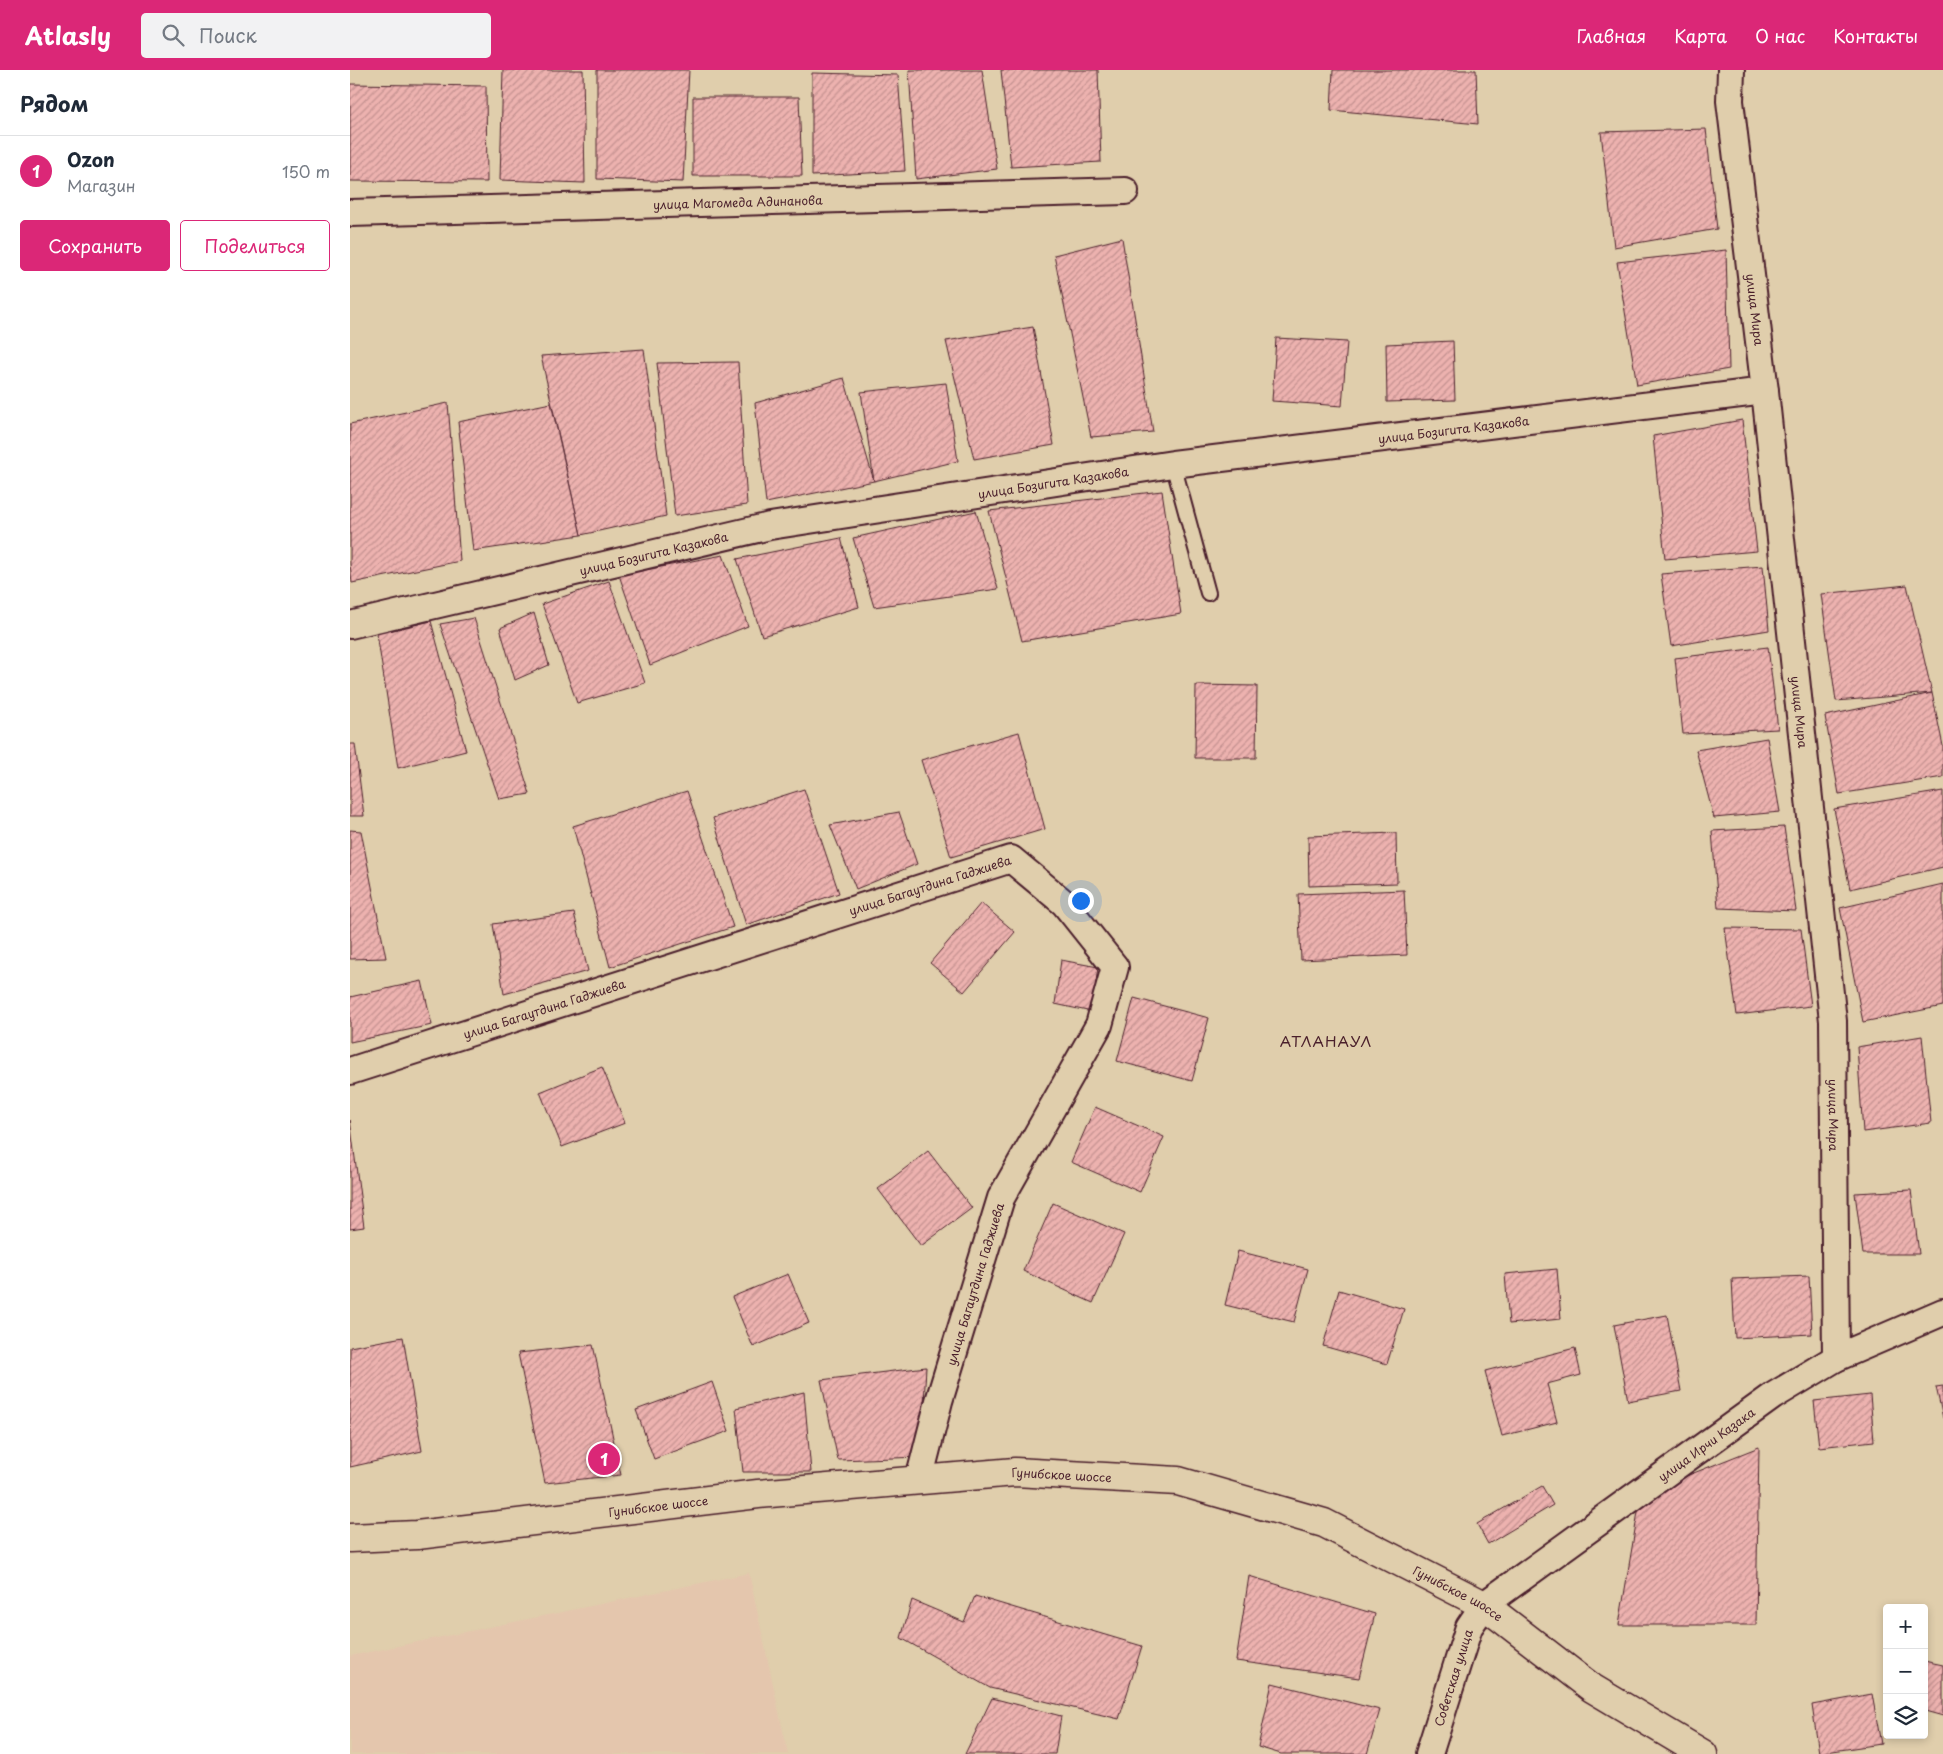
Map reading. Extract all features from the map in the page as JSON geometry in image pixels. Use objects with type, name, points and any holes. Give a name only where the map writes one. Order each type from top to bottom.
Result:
[{"type":"main road","name":"Гунибское шоссе","points":[[350,1538],[417,1534],[758,1494],[1016,1472],[1178,1481],[1324,1523],[1484,1605],[1592,1688],[1703,1754]]},
{"type":"street","name":"улица Мира","points":[[1732,70],[1730,102],[1765,392],[1833,1021],[1836,1358]]},
{"type":"street","name":"улица Магомеда Адинанова","points":[[350,213],[1124,190]]},
{"type":"street","name":"улица Бозигита Казакова","points":[[350,625],[770,526],[1173,464],[1765,392]]},
{"type":"street","name":"улица Багаутдина Гаджиева","points":[[350,1071],[1011,860],[1064,903],[1115,967],[1100,1025],[1001,1198],[940,1401],[919,1480]]},
{"type":"street","name":"улица Ирчи Казака","points":[[1484,1605],[1773,1396],[1836,1358],[1943,1312]]},
{"type":"street","name":"Советская улица","points":[[1429,1754],[1469,1627],[1484,1605]]},
{"type":"lane","points":[[1173,464],[1208,593]]},
{"type":"shaded area","points":[[749,1573],[788,1754],[350,1754],[350,1656]]},
{"type":"building","points":[[503,70],[583,70],[585,183],[500,180]]},
{"type":"building","points":[[597,70],[689,70],[683,182],[597,179]]},
{"type":"building","points":[[909,70],[982,70],[997,169],[916,179]]},
{"type":"building","points":[[1001,70],[1098,70],[1101,162],[1011,167]]},
{"type":"building","points":[[1333,70],[1476,70],[1478,124],[1331,110]]},
{"type":"building","points":[[812,73],[898,75],[905,171],[812,176]]},
{"type":"building","points":[[350,84],[486,86],[487,182],[350,181]]},
{"type":"building","points":[[693,97],[799,97],[802,176],[693,176]]},
{"type":"building","points":[[1706,129],[1717,229],[1614,247],[1601,132]]},
{"type":"building","points":[[1122,238],[1153,432],[1091,437],[1054,255]]},
{"type":"building","points":[[1726,250],[1729,369],[1637,385],[1617,262]]},
{"type":"building","points":[[1033,327],[1054,445],[974,459],[946,341]]},
{"type":"building","points":[[1276,338],[1347,342],[1342,406],[1272,401]]},
{"type":"building","points":[[1453,341],[1455,400],[1387,402],[1386,344]]},
{"type":"building","points":[[644,349],[666,516],[581,535],[541,356]]},
{"type":"building","points":[[738,362],[747,505],[675,516],[657,363]]},
{"type":"building","points":[[844,378],[874,481],[766,503],[755,403]]},
{"type":"building","points":[[946,383],[958,461],[874,481],[861,392]]},
{"type":"building","points":[[448,403],[460,561],[352,583],[350,564],[350,424]]},
{"type":"building","points":[[551,403],[581,535],[473,551],[458,422]]},
{"type":"building","points":[[1742,420],[1757,551],[1665,559],[1653,436]]},
{"type":"building","points":[[1162,491],[1181,614],[1022,641],[989,511]]},
{"type":"building","points":[[976,511],[998,589],[874,607],[853,538]]},
{"type":"building","points":[[841,538],[859,607],[762,636],[737,559]]},
{"type":"building","points":[[723,555],[748,626],[650,665],[619,575]]},
{"type":"building","points":[[1763,566],[1769,630],[1671,646],[1661,574]]},
{"type":"building","points":[[609,581],[645,683],[577,703],[542,604]]},
{"type":"building","points":[[1907,585],[1932,693],[1836,701],[1821,594]]},
{"type":"building","points":[[534,613],[549,665],[515,680],[500,628]]},
{"type":"building","points":[[474,618],[530,794],[499,799],[440,624]]},
{"type":"building","points":[[431,621],[466,751],[398,768],[377,634]]},
{"type":"building","points":[[1768,647],[1778,729],[1683,734],[1675,658]]},
{"type":"building","points":[[1196,685],[1257,686],[1256,758],[1195,758]]},
{"type":"building","points":[[1932,693],[1943,746],[1943,777],[1839,794],[1825,716]]},
{"type":"building","points":[[1019,732],[1045,829],[951,857],[921,760]]},
{"type":"building","points":[[1767,738],[1780,812],[1714,818],[1696,750]]},
{"type":"building","points":[[350,744],[355,744],[364,816],[350,816]]},
{"type":"building","points":[[804,789],[839,893],[746,925],[713,818]]},
{"type":"building","points":[[687,791],[733,927],[610,967],[573,826]]},
{"type":"building","points":[[1943,791],[1943,867],[1850,889],[1834,809]]},
{"type":"building","points":[[899,812],[917,864],[856,889],[830,825]]},
{"type":"building","points":[[1784,827],[1796,911],[1718,908],[1712,831]]},
{"type":"building","points":[[350,830],[361,831],[386,958],[350,959]]},
{"type":"building","points":[[1396,833],[1397,883],[1309,886],[1308,836]]},
{"type":"building","points":[[1943,884],[1943,1006],[1863,1022],[1840,908]]},
{"type":"building","points":[[1404,890],[1407,955],[1301,960],[1298,894]]},
{"type":"building","points":[[981,903],[1015,932],[964,992],[930,963]]},
{"type":"building","points":[[574,913],[588,971],[504,994],[493,924]]},
{"type":"building","points":[[1725,928],[1801,929],[1811,1006],[1737,1015]]},
{"type":"building","points":[[1061,960],[1098,967],[1092,1012],[1055,1004]]},
{"type":"building","points":[[422,981],[432,1025],[350,1042],[350,997]]},
{"type":"building","points":[[1134,998],[1209,1018],[1192,1081],[1117,1061]]},
{"type":"building","points":[[1922,1036],[1931,1123],[1863,1132],[1857,1047]]},
{"type":"building","points":[[602,1067],[625,1123],[562,1147],[540,1092]]},
{"type":"building","points":[[1095,1107],[1164,1137],[1140,1192],[1071,1162]]},
{"type":"building","points":[[350,1120],[364,1227],[350,1229]]},
{"type":"building","points":[[928,1151],[972,1208],[921,1246],[878,1189]]},
{"type":"building","points":[[1911,1190],[1919,1254],[1863,1254],[1855,1193]]},
{"type":"building","points":[[1053,1203],[1124,1234],[1093,1303],[1023,1271]]},
{"type":"building","points":[[1238,1251],[1308,1269],[1294,1322],[1225,1305]]},
{"type":"building","points":[[1557,1269],[1561,1319],[1509,1324],[1505,1274]]},
{"type":"building","points":[[788,1274],[809,1323],[753,1347],[732,1297]]},
{"type":"building","points":[[1809,1276],[1812,1334],[1735,1338],[1732,1279]]},
{"type":"building","points":[[1339,1290],[1404,1309],[1387,1364],[1323,1346]]},
{"type":"building","points":[[1667,1315],[1681,1391],[1628,1401],[1614,1325]]},
{"type":"building","points":[[403,1337],[422,1451],[350,1467],[350,1347]]},
{"type":"building","points":[[593,1345],[621,1475],[545,1483],[518,1353]]},
{"type":"building","points":[[1575,1348],[1581,1375],[1547,1384],[1557,1422],[1502,1436],[1485,1371]]},
{"type":"building","points":[[926,1367],[921,1457],[838,1460],[821,1380]]},
{"type":"building","points":[[712,1382],[729,1431],[654,1459],[636,1410]]},
{"type":"building","points":[[1943,1386],[1943,1418],[1936,1387]]},
{"type":"building","points":[[804,1392],[811,1472],[743,1472],[736,1408]]},
{"type":"building","points":[[1870,1395],[1874,1441],[1819,1447],[1814,1401]]},
{"type":"building","points":[[1759,1447],[1756,1625],[1619,1625],[1641,1494]]},
{"type":"building","points":[[1542,1486],[1553,1505],[1488,1544],[1477,1524]]},
{"type":"building","points":[[1249,1576],[1375,1614],[1359,1678],[1236,1661]]},
{"type":"building","points":[[975,1596],[1142,1646],[1119,1719],[990,1688],[901,1638],[912,1600],[964,1622]]},
{"type":"building","points":[[1928,1662],[1943,1665],[1943,1716],[1928,1712]]},
{"type":"building","points":[[1272,1683],[1380,1710],[1367,1754],[1281,1754],[1258,1747]]},
{"type":"building","points":[[1872,1694],[1881,1744],[1819,1753],[1812,1705]]},
{"type":"building","points":[[992,1698],[1061,1716],[1055,1754],[965,1754]]},
{"type":"place","name":"Ozon","points":[[604,1459]]},
{"type":"district","name":"АТЛАНАУЛ","points":[[1326,1040]]}]
